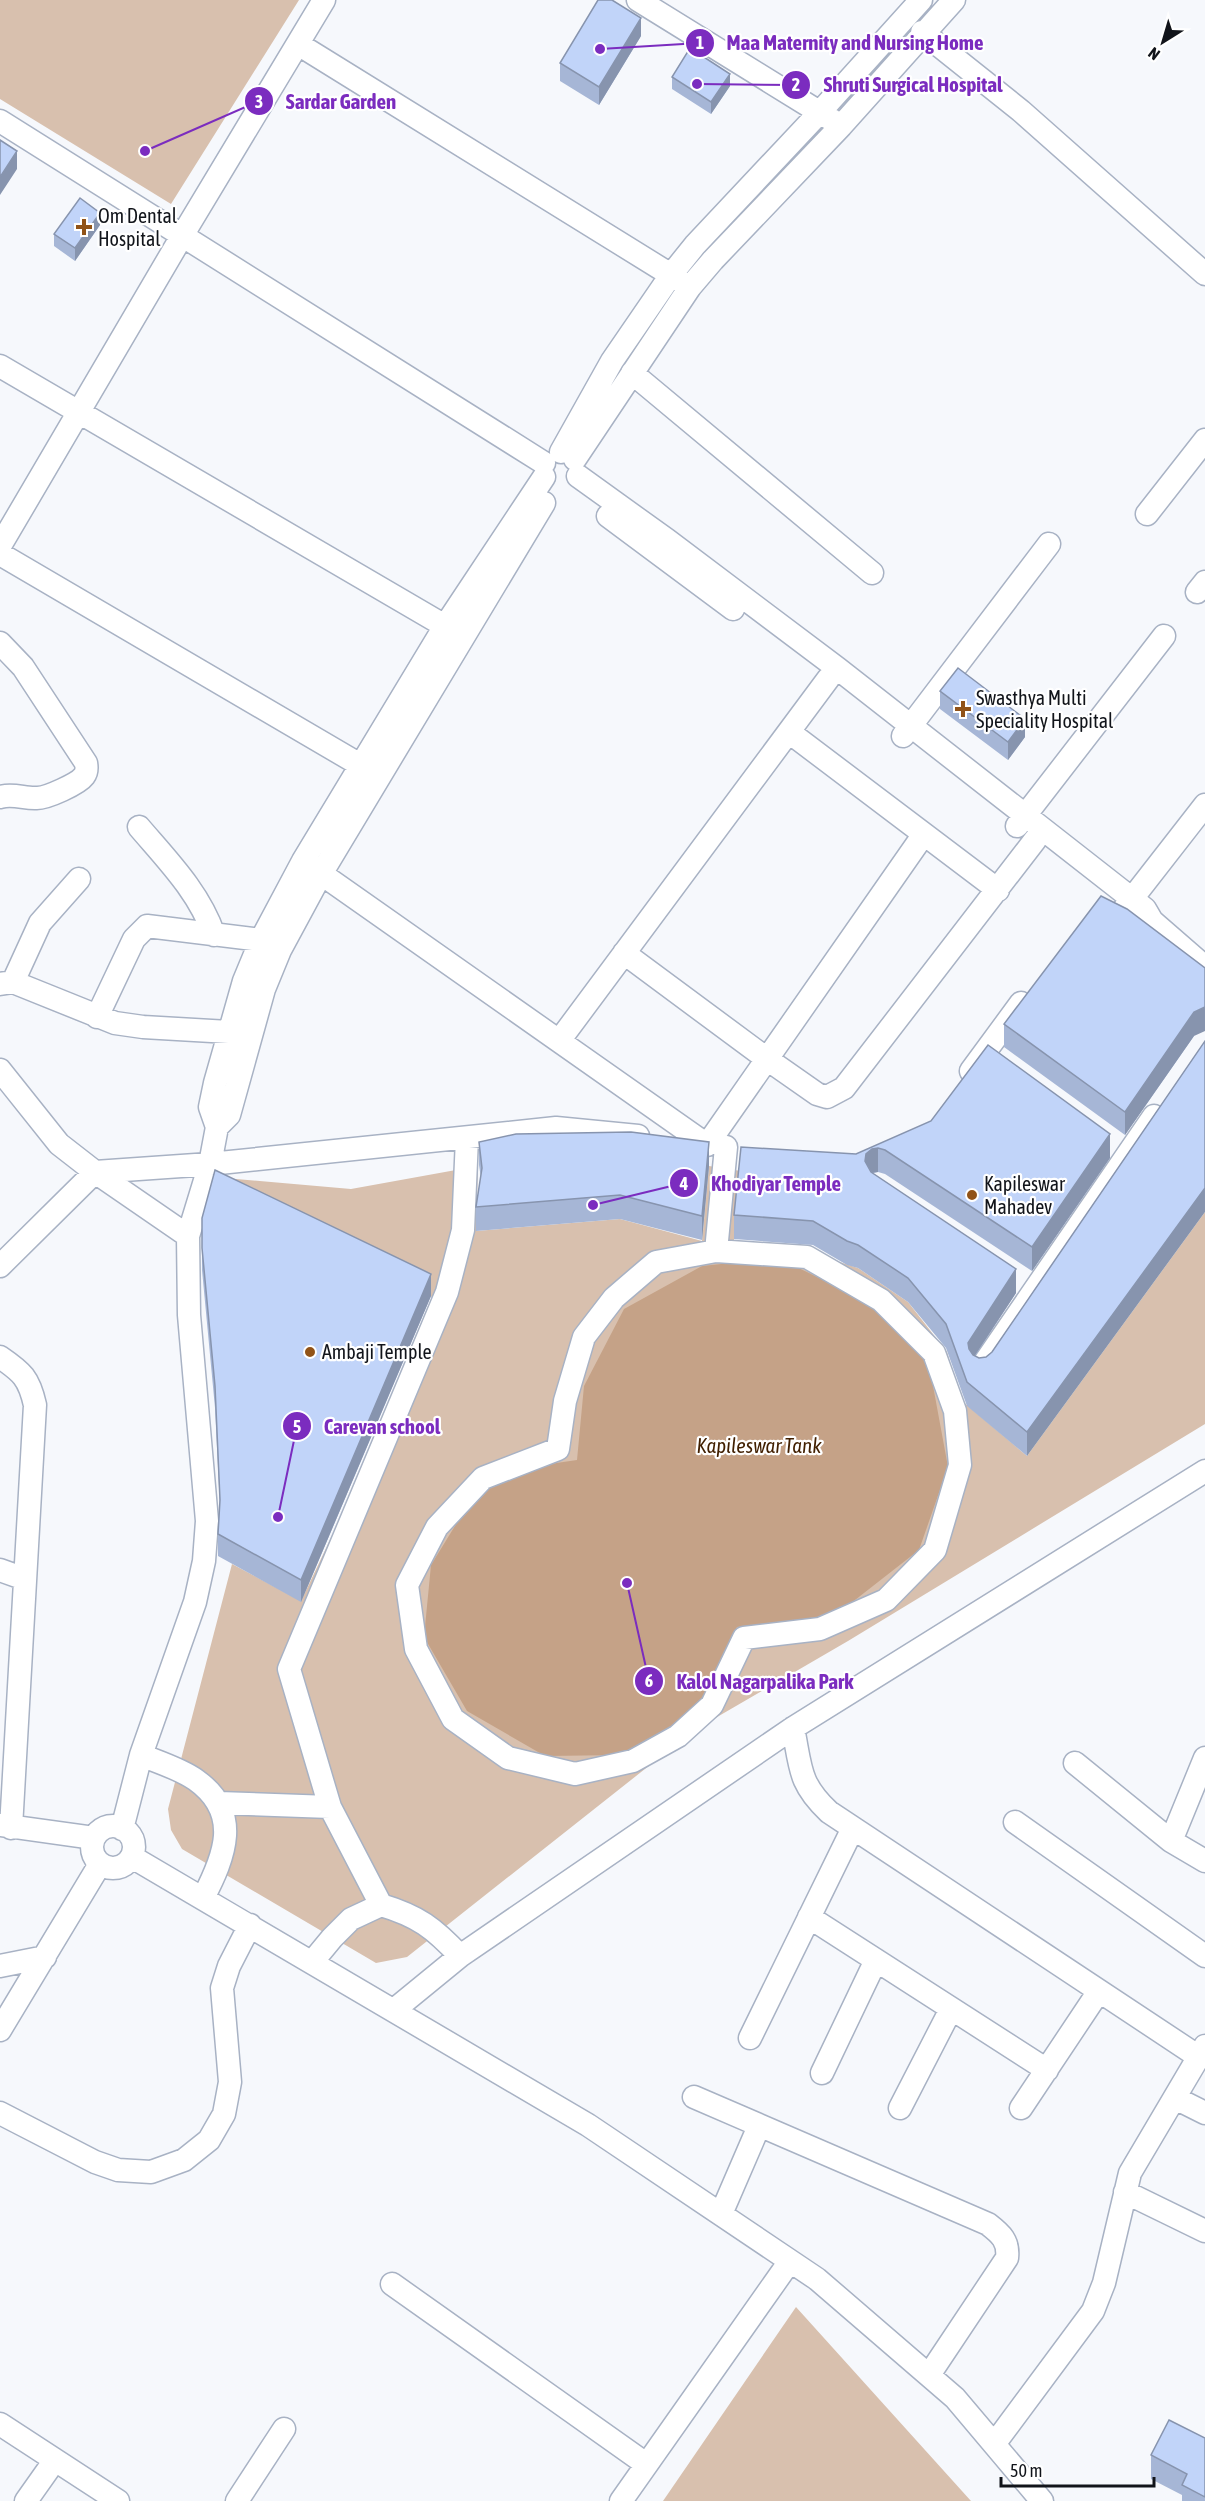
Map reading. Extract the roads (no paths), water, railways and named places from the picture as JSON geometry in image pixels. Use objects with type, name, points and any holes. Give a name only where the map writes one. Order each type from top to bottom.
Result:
[{"type":"street","points":[[0,546],[324,0]]},
{"type":"street","points":[[638,0],[841,126]]},
{"type":"street","points":[[122,1828],[141,1755],[195,1602],[204,1561],[207,1521],[189,1315],[188,1236],[210,1164],[217,1127],[210,1107],[244,981],[261,940],[312,867],[561,471],[612,361],[671,275],[695,245],[921,0]]},
{"type":"street","points":[[217,1127],[229,1115],[264,989],[312,867],[362,766],[445,626],[632,373],[690,287],[841,126],[922,32],[954,0]]},
{"type":"street","points":[[922,32],[1021,111],[1205,274]]},
{"type":"street","points":[[298,44],[690,287]]},
{"type":"street","points":[[0,121],[561,471],[676,547],[1128,904]]},
{"type":"street","points":[[0,366],[445,626]]},
{"type":"street","points":[[632,373],[872,573]]},
{"type":"street","points":[[1147,514],[1205,440]]},
{"type":"street","points":[[561,471],[828,679],[907,731]]},
{"type":"street","points":[[907,731],[1049,544]]},
{"type":"street","points":[[0,554],[362,766]]},
{"type":"street","points":[[1021,821],[1164,636]]},
{"type":"street","points":[[0,643],[23,667],[86,763],[87,769],[85,775],[78,781],[45,797],[35,799],[7,795],[0,797]]},
{"type":"street","points":[[558,1041],[828,679]]},
{"type":"street","points":[[789,732],[998,890]]},
{"type":"street","points":[[1128,904],[1205,805]]},
{"type":"street","points":[[1021,821],[1035,840],[1099,898],[1146,909],[1152,921],[1205,967]]},
{"type":"street","points":[[139,827],[194,892],[205,911],[214,935]]},
{"type":"street","points":[[716,1251],[727,1147],[767,1059],[924,834]]},
{"type":"street","points":[[624,952],[767,1059],[817,1094],[827,1097],[844,1088],[1035,840]]},
{"type":"street","points":[[312,867],[558,1041],[727,1147]]},
{"type":"street","points":[[79,879],[40,922],[7,983],[116,1023],[143,1027],[229,1032]]},
{"type":"street","points":[[97,1017],[134,939],[147,926],[261,940]]},
{"type":"street","points":[[961,1084],[1034,986]]},
{"type":"street","points":[[986,1051],[1005,1064]]},
{"type":"street","points":[[0,1070],[59,1144],[95,1172],[188,1236]]},
{"type":"street","points":[[981,1368],[1166,1099]]},
{"type":"street","points":[[0,1266],[95,1172],[210,1164],[556,1128],[727,1147]]},
{"type":"street","points":[[381,1905],[330,1807],[289,1669],[447,1292],[464,1230],[467,1138]]},
{"type":"street","points":[[1109,1140],[1128,1154]]},
{"type":"street","points":[[716,1251],[807,1257],[881,1300],[934,1353],[955,1411],[960,1465],[934,1550],[886,1600],[820,1629],[744,1638],[712,1705],[678,1736],[633,1761],[575,1774],[508,1758],[453,1719],[416,1649],[407,1585],[437,1527],[483,1478],[558,1449],[565,1401],[584,1337],[614,1298],[656,1262],[716,1251]]},
{"type":"street","points":[[1016,1276],[1035,1289]]},
{"type":"street","points":[[0,1357],[21,1372],[31,1388],[35,1405],[25,1579],[9,1697],[5,1827],[94,1838]]},
{"type":"street","points":[[394,2010],[460,1956],[793,1728],[1205,1472]]},
{"type":"street","points":[[0,1570],[25,1579]]},
{"type":"street","points":[[793,1728],[804,1783],[815,1798],[830,1812],[1099,1990],[1202,2051],[1130,2173],[1104,2283],[1093,2311],[995,2443]]},
{"type":"street","points":[[141,1755],[195,1779],[219,1803],[227,1831],[220,1867],[203,1898]]},
{"type":"street","points":[[1171,1841],[1205,1758]]},
{"type":"street","points":[[1075,1764],[1171,1841],[1205,1861]]},
{"type":"street","points":[[219,1803],[330,1807]]},
{"type":"street","points":[[1015,1822],[1205,1956]]},
{"type":"street","points":[[108,1827],[122,1828],[133,1838],[135,1848],[132,1857],[118,1868],[108,1868],[100,1864],[94,1856],[92,1847],[94,1838],[108,1827]]},
{"type":"street","points":[[750,2038],[853,1828]]},
{"type":"street","points":[[132,1857],[588,2124],[817,2279],[955,2398],[1042,2501]]},
{"type":"street","points":[[0,2030],[100,1864]]},
{"type":"street","points":[[313,1961],[351,1919],[381,1905],[406,1913],[437,1931],[460,1956]]},
{"type":"street","points":[[809,1917],[1047,2070]]},
{"type":"street","points":[[0,2113],[95,2162],[118,2170],[151,2172],[184,2160],[209,2140],[224,2114],[230,2082],[222,1988],[229,1966],[250,1925]]},
{"type":"street","points":[[0,1966],[45,1957]]},
{"type":"street","points":[[822,2073],[876,1960]]},
{"type":"street","points":[[1021,2108],[1099,1990]]},
{"type":"street","points":[[900,2108],[951,2009]]},
{"type":"street","points":[[694,2097],[988,2224],[1001,2234],[1008,2246],[1007,2258],[928,2375]]},
{"type":"street","points":[[1175,2098],[1205,2113]]},
{"type":"street","points":[[721,2214],[759,2126]]},
{"type":"street","points":[[1125,2192],[1205,2231]]},
{"type":"street","points":[[621,2501],[790,2261]]},
{"type":"street","points":[[392,2284],[646,2464]]},
{"type":"street","points":[[0,2424],[118,2501]]},
{"type":"street","points":[[237,2501],[284,2429]]},
{"type":"street","points":[[26,2501],[56,2460]]},
{"type":"water","name":"Kapileswar Tank","points":[[778,1258],[871,1303],[929,1364],[948,1467],[919,1550],[832,1618],[737,1627],[701,1708],[625,1755],[545,1756],[467,1711],[424,1637],[431,1565],[474,1495],[536,1466],[577,1460],[584,1386],[624,1309],[702,1266]]},
{"type":"place","name":"Maa Maternity and Nursing Home","points":[[600,49]]},
{"type":"place","name":"Shruti Surgical Hospital","points":[[697,84]]},
{"type":"place","name":"Sardar Garden","points":[[145,151]]},
{"type":"place","name":"Om Dental Hospital","points":[[84,227]]},
{"type":"place","name":"Swasthya Multi Speciality Hospital","points":[[963,709]]},
{"type":"place","name":"Kapileswar Mahadev","points":[[972,1195]]},
{"type":"place","name":"Khodiyar Temple","points":[[593,1205]]},
{"type":"place","name":"Ambaji Temple","points":[[310,1352]]},
{"type":"place","name":"Carevan school","points":[[278,1517]]},
{"type":"place","name":"Kalol Nagarpalika Park","points":[[627,1583]]}]
